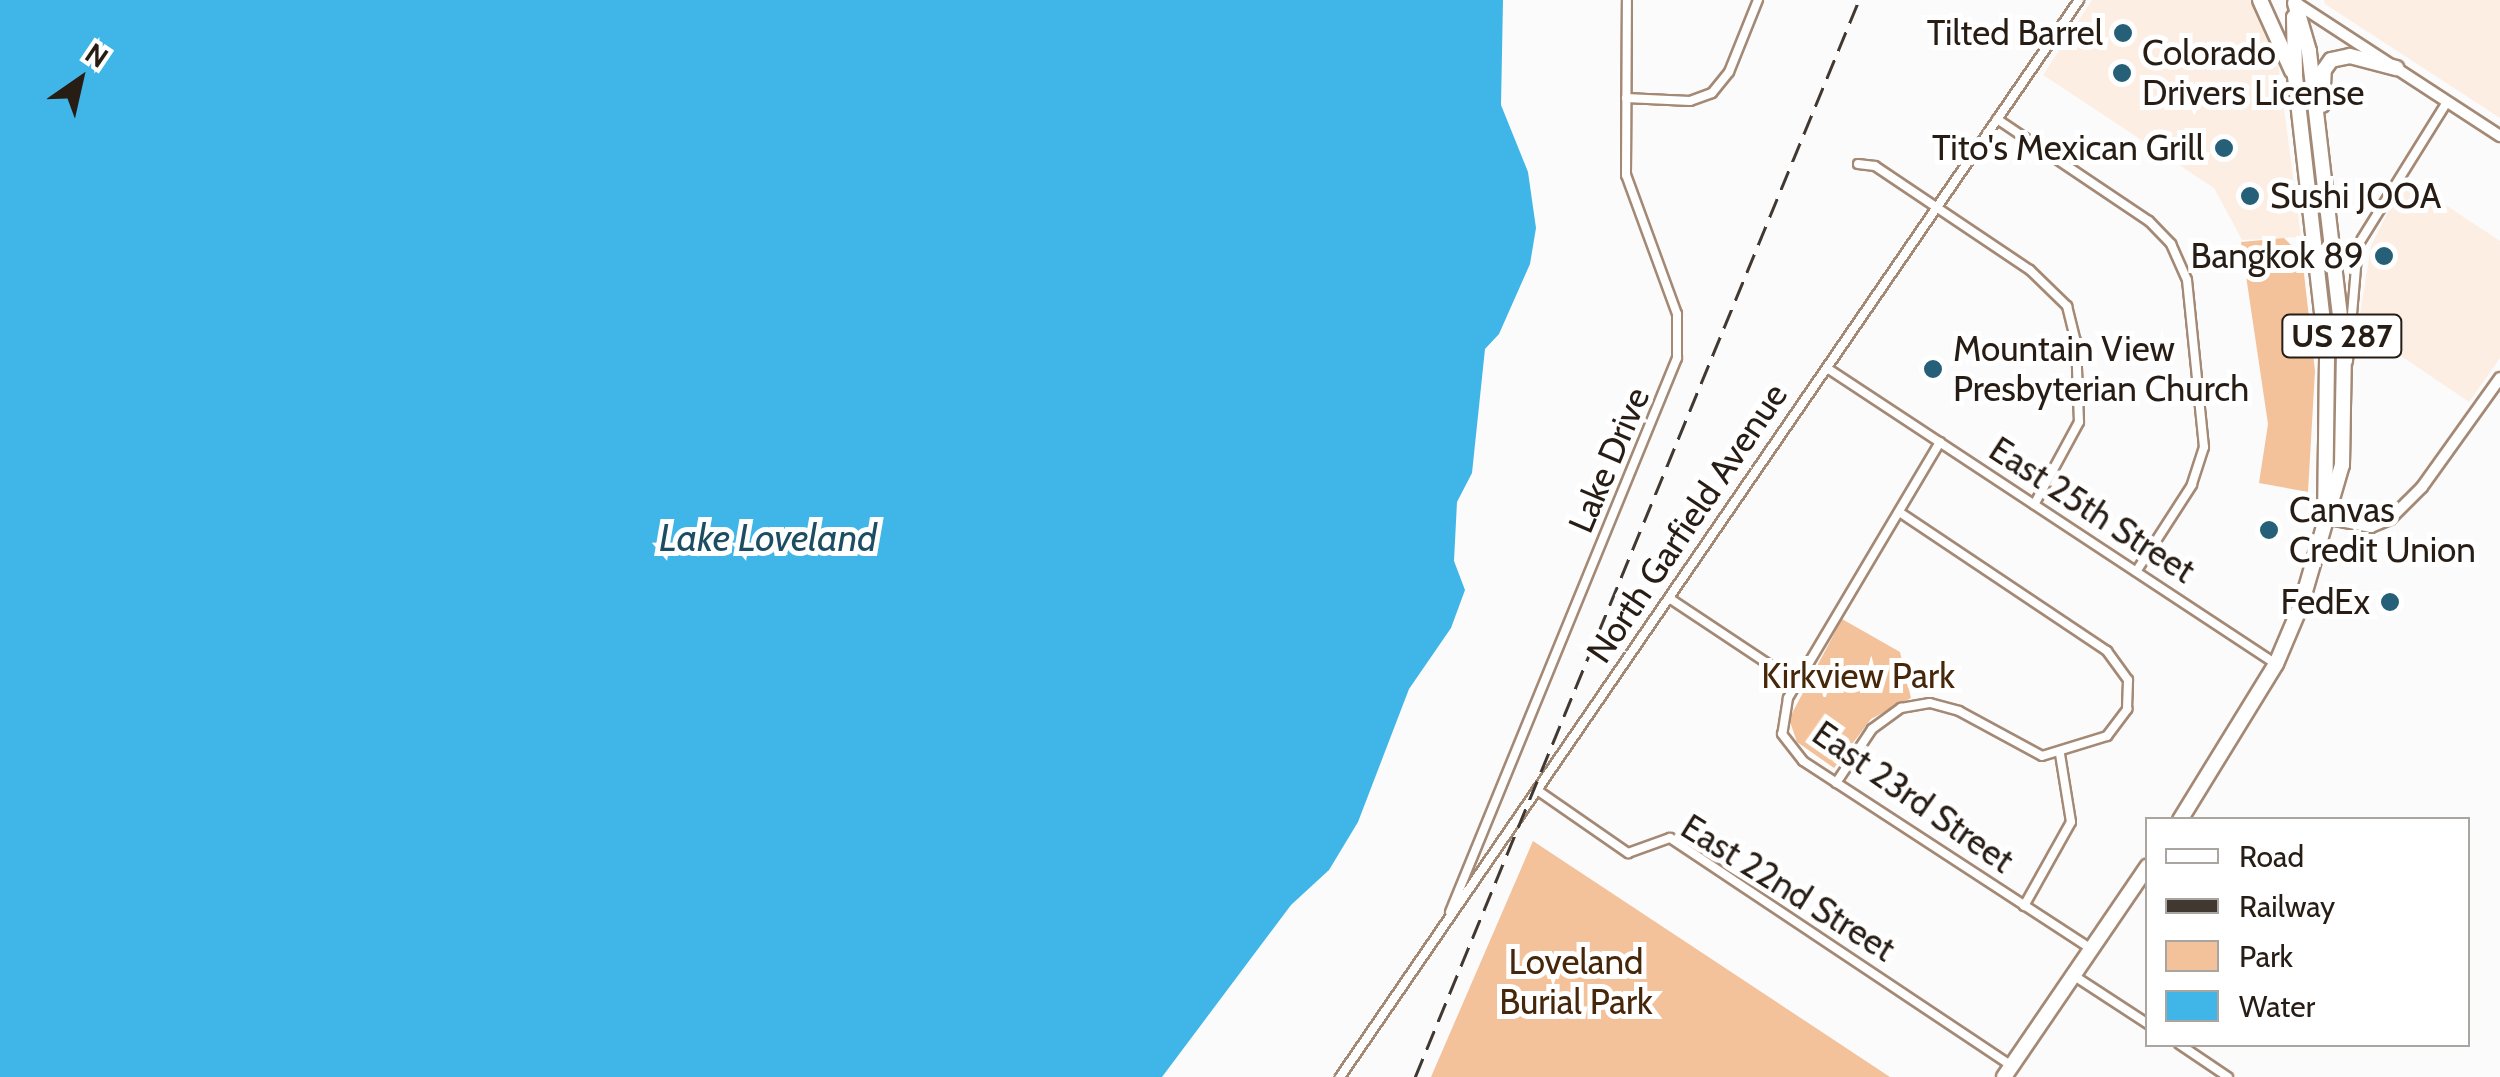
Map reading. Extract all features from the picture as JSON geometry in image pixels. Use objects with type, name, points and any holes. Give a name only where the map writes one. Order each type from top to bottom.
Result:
[{"type":"highway","points":[[2260,0],[2295,76]]},
{"type":"highway","name":"US 287","points":[[2293,1],[2295,76],[2327,358],[2325,518]]},
{"type":"highway","name":"US 287","points":[[2182,817],[2276,664],[2342,464],[2346,364],[2309,51],[2293,1]]},
{"type":"highway","points":[[2320,151],[2326,64],[2339,55],[2396,68]]},
{"type":"highway","points":[[2007,1071],[2145,870]]},
{"type":"main road","points":[[2293,1],[2500,136]]},
{"type":"main road","points":[[2325,518],[2370,526],[2390,519],[2422,487],[2499,382]]},
{"type":"street","name":"Lake Drive","points":[[1447,921],[1674,372],[1677,314],[1626,175],[1627,0]]},
{"type":"street","points":[[1626,98],[1690,101],[1712,93],[1730,72],[1758,0]]},
{"type":"street","name":"North Garfield Avenue","points":[[1340,1077],[2079,0]]},
{"type":"street","points":[[2346,364],[2353,352],[2351,276],[2358,245],[2447,102]]},
{"type":"street","points":[[1997,120],[2149,221],[2170,244],[2187,280],[2204,447],[2192,485],[2136,572]]},
{"type":"street","points":[[1858,164],[1874,166],[2046,282],[2070,314],[2078,422],[2034,504]]},
{"type":"street","name":"East 25th Street","points":[[1826,368],[2276,664]]},
{"type":"street","points":[[1797,682],[1940,442]]},
{"type":"street","points":[[1836,783],[1872,729],[1921,704],[1959,710],[2035,754],[2060,754],[2107,736],[2124,717],[2128,680],[2116,659],[1900,512]]},
{"type":"street","name":"East 23rd Street","points":[[1669,598],[1797,682],[1782,712],[1782,734],[1793,752],[2091,949]]},
{"type":"street","points":[[2024,906],[2071,822],[2060,754]]},
{"type":"street","name":"East 22nd Street","points":[[1537,790],[1634,856],[1655,838],[1670,838],[2007,1071]]},
{"type":"street","points":[[2074,975],[2145,1022]]},
{"type":"street","points":[[2183,1047],[2228,1077]]},
{"type":"shaded area","points":[[2092,0],[2253,0],[2276,48],[2301,237],[2242,240],[2214,188],[2043,75]]},
{"type":"shaded area","points":[[2324,0],[2500,0],[2500,118],[2325,4]]},
{"type":"shaded area","points":[[2405,178],[2500,241],[2500,358],[2469,402],[2358,327],[2371,246]]},
{"type":"green space","points":[[2284,238],[2302,256],[2315,371],[2308,492],[2259,483],[2268,424],[2241,242]]},
{"type":"green space","name":"Kirkview Park","points":[[1842,619],[1900,652],[1911,698],[1871,719],[1834,768],[1797,742],[1789,719]]},
{"type":"green space","name":"Loveland Burial Park","points":[[1533,841],[1890,1077],[1431,1077]]},
{"type":"water","name":"Lake Loveland","points":[[0,0],[1503,0],[1501,105],[1528,172],[1536,228],[1530,264],[1499,334],[1485,349],[1472,473],[1457,502],[1454,561],[1465,590],[1451,628],[1409,689],[1358,822],[1329,870],[1291,905],[1162,1077],[0,1077]]},
{"type":"railway","points":[[1415,1077],[1859,0]]},
{"type":"place","name":"Tilted Barrel","points":[[2123,33]]},
{"type":"place","name":"Colorado Drivers License","points":[[2122,73]]},
{"type":"place","name":"Tito's Mexican Grill","points":[[2224,148]]},
{"type":"place","name":"Sushi JOOA","points":[[2250,196]]},
{"type":"place","name":"Bangkok 89","points":[[2384,256]]},
{"type":"place","name":"Mountain View Presbyterian Church","points":[[1933,369]]},
{"type":"place","name":"Canvas Credit Union","points":[[2269,530]]},
{"type":"place","name":"FedEx","points":[[2390,602]]}]
